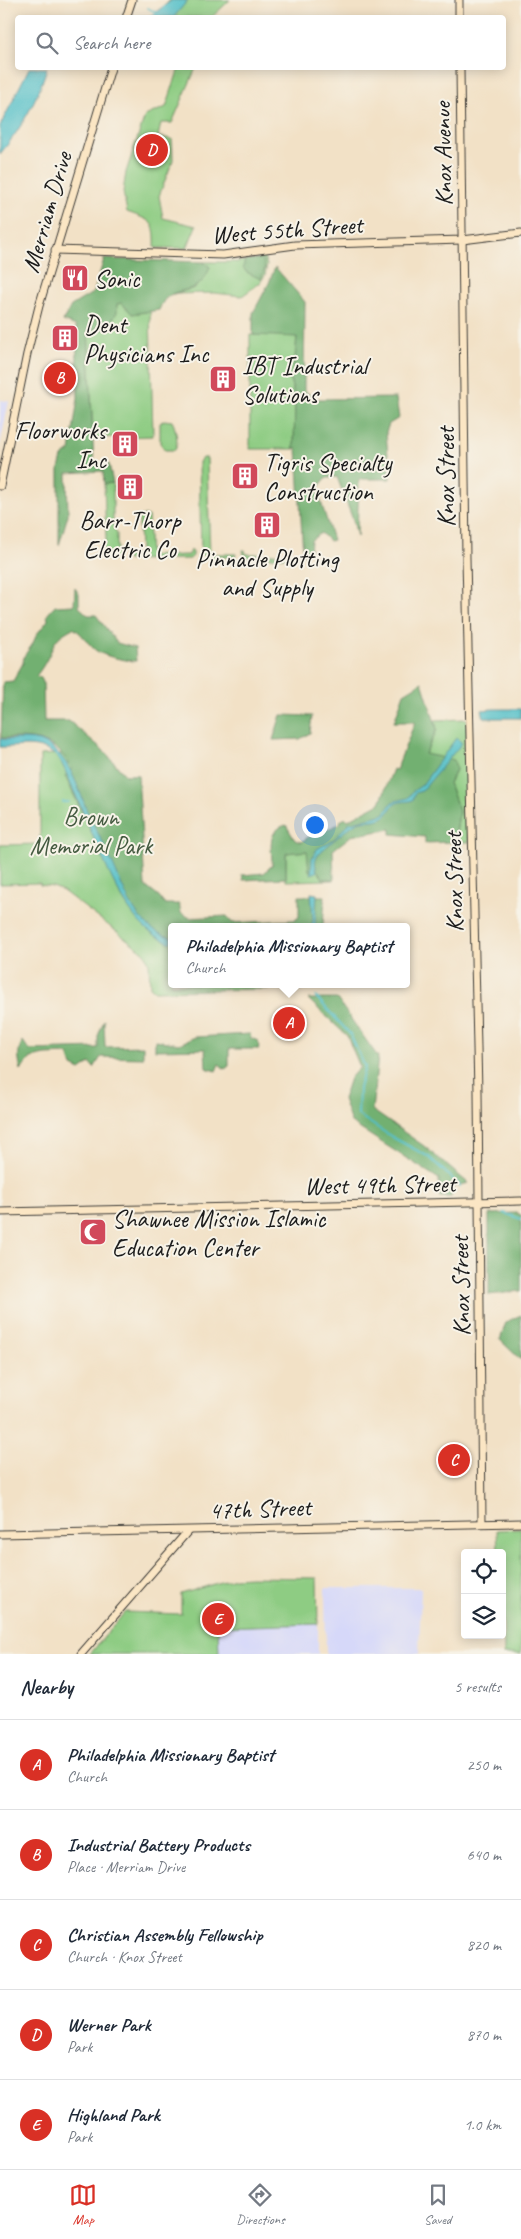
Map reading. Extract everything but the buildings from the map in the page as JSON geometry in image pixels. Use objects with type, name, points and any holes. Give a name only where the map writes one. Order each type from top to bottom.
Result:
[{"type":"street","points":[[127,15],[132,0]]},
{"type":"street","points":[[459,0],[459,15]]},
{"type":"street","name":"Merriam Drive","points":[[0,486],[27,354],[110,70]]},
{"type":"street","name":"Knox Avenue","points":[[460,70],[462,240]]},
{"type":"street","name":"West 55th Street","points":[[56,250],[223,255],[295,245],[462,240],[521,233]]},
{"type":"street","name":"Knox Street","points":[[462,240],[482,1523]]},
{"type":"street","name":"West 49th Street","points":[[0,1212],[521,1201]]},
{"type":"street","name":"47th Street","points":[[0,1534],[521,1523]]},
{"type":"street","points":[[81,1654],[188,1530]]},
{"type":"street","points":[[165,1531],[170,1535],[170,1550]]},
{"type":"shaded area","points":[[0,400],[9,401],[0,445]]},
{"type":"shaded area","points":[[325,1588],[421,1588],[419,1654],[326,1654]]},
{"type":"shaded area","points":[[318,1624],[318,1654],[219,1654],[218,1627]]},
{"type":"green space","points":[[170,0],[230,0],[214,15],[160,15],[158,13]]},
{"type":"green space","points":[[178,70],[195,70],[172,123],[161,123],[158,137],[172,139],[173,160],[159,196],[163,218],[196,226],[187,248],[155,248],[155,232],[151,223],[127,212],[123,192],[126,172],[145,116],[166,107]]},
{"type":"green space","points":[[264,257],[267,265],[265,275],[260,283],[242,296],[214,293],[172,294],[195,288],[210,267],[203,262],[238,262]]},
{"type":"green space","points":[[104,259],[203,262],[210,267],[205,278],[198,285],[170,295],[164,300],[159,310],[132,314],[122,303],[117,304],[117,312],[107,329],[88,329],[94,465],[109,464],[113,483],[104,484],[103,471],[67,473],[68,515],[59,545],[59,469],[62,457],[70,451],[78,398],[76,326],[63,321],[71,306],[94,292]]},
{"type":"green space","points":[[245,260],[263,260],[265,268],[261,279],[246,272],[243,267]]},
{"type":"green space","points":[[275,267],[305,302],[304,390],[315,399],[396,398],[399,418],[389,424],[386,432],[390,479],[359,479],[357,537],[353,520],[337,477],[326,478],[317,489],[333,540],[329,541],[321,533],[311,540],[310,553],[303,555],[297,448],[294,449],[295,399],[290,379],[295,359],[297,337],[253,335],[253,313]]},
{"type":"green space","points":[[122,303],[132,314],[150,311],[153,436],[93,438],[88,329],[107,329],[117,304]]},
{"type":"green space","points":[[250,335],[297,336],[295,359],[290,379],[295,399],[294,449],[250,449]]},
{"type":"green space","points":[[164,420],[172,421],[177,440],[175,450],[165,450],[160,443],[160,423]]},
{"type":"green space","points":[[202,458],[207,458],[210,554],[236,554],[234,557],[205,558],[201,554],[199,462]]},
{"type":"green space","points":[[113,483],[113,526],[117,534],[117,556],[114,560],[106,560],[102,547],[106,539],[104,484]]},
{"type":"green space","points":[[137,516],[148,516],[150,556],[189,555],[191,550],[193,556],[190,559],[127,560],[123,556],[140,555],[139,520]]},
{"type":"green space","points":[[289,549],[286,557],[247,558],[243,550],[245,550],[246,554],[287,554]]},
{"type":"green space","points":[[75,588],[79,594],[79,607],[88,615],[96,615],[117,643],[135,648],[136,661],[107,656],[96,651],[73,628],[62,635],[56,640],[45,663],[36,676],[41,678],[43,682],[44,721],[69,721],[101,748],[125,775],[138,775],[145,886],[159,897],[164,904],[179,904],[181,913],[190,918],[227,916],[232,923],[168,923],[168,939],[148,928],[129,909],[120,894],[65,776],[72,768],[65,758],[58,750],[43,741],[24,738],[1,738],[3,682],[13,681],[23,663],[24,656],[48,620],[47,615],[55,606],[74,605]]},
{"type":"green space","points":[[422,682],[437,729],[425,754],[454,760],[456,770],[449,783],[459,811],[455,842],[425,843],[425,837],[391,834],[391,829],[351,836],[333,850],[334,879],[323,879],[318,871],[309,871],[307,851],[286,853],[286,878],[243,880],[242,875],[264,873],[272,865],[271,846],[273,836],[275,831],[280,828],[286,825],[295,840],[302,842],[310,836],[341,823],[340,821],[346,818],[348,820],[380,803],[393,769],[396,770],[415,722],[394,722],[404,693]]},
{"type":"green space","points":[[281,715],[312,716],[310,733],[300,739],[273,740]]},
{"type":"green space","points":[[467,719],[469,842],[455,842],[459,811],[449,783],[456,770],[425,754],[437,730],[435,720]]},
{"type":"green space","name":"Brown Memorial Park","points":[[105,752],[125,775],[138,775],[123,878],[168,936],[168,988],[307,988],[155,991],[150,987],[149,964],[145,953],[63,891],[40,885],[40,883],[0,884],[0,845],[40,844],[40,755]]},
{"type":"green space","points":[[308,851],[323,879],[334,880],[286,881],[286,853]]},
{"type":"green space","points":[[299,896],[325,896],[323,923],[232,923],[295,920],[299,917]]},
{"type":"green space","points":[[308,999],[337,999],[378,1057],[372,1110],[424,1146],[468,1183],[453,1187],[451,1197],[439,1197],[439,1179],[351,1123],[343,1099],[350,1078],[360,1067],[347,1036]]},
{"type":"green space","points":[[104,1020],[105,1047],[143,1046],[143,1058],[101,1057],[94,1068],[90,1063],[80,1070],[72,1066],[68,1054],[46,1055],[31,1058],[21,1070],[19,1055],[23,1041],[29,1050],[98,1048],[98,1036]]},
{"type":"green space","points":[[250,1034],[251,1038],[258,1041],[259,1049],[229,1049],[229,1066],[225,1069],[219,1064],[216,1071],[206,1068],[205,1049],[155,1050],[155,1040],[179,1044],[195,1037]]},
{"type":"green space","points":[[517,1213],[521,1215],[521,1291],[489,1295],[489,1214]]},
{"type":"green space","points":[[521,1315],[521,1360],[500,1340],[506,1322]]},
{"type":"green space","points":[[521,1529],[521,1654],[504,1654],[504,1639],[506,1639],[506,1549],[498,1549],[497,1530]]},
{"type":"green space","points":[[234,1578],[317,1578],[318,1624],[218,1627],[219,1654],[90,1654],[125,1612],[181,1614],[181,1594]]},
{"type":"water","points":[[172,0],[188,0],[176,15],[152,15]]},
{"type":"water","points":[[28,70],[46,70],[39,91],[28,113],[0,154],[0,126]]},
{"type":"water","points":[[521,709],[521,718],[484,718],[482,710]]},
{"type":"water","points":[[456,738],[462,743],[422,791],[415,793],[413,800],[396,803],[386,816],[381,819],[358,822],[350,827],[317,856],[315,862],[317,872],[311,874],[312,858],[317,849],[334,839],[349,823],[384,814],[392,802],[408,798],[412,792],[422,785]]},
{"type":"water","points":[[0,739],[37,740],[51,747],[59,754],[76,781],[89,817],[104,844],[131,905],[147,925],[168,936],[168,942],[145,928],[123,899],[113,881],[58,758],[41,748],[28,746],[0,747]]},
{"type":"water","points":[[311,893],[317,894],[315,923],[312,923]]},
{"type":"waterway","points":[[148,8],[157,13]]},
{"type":"waterway","points":[[63,802],[68,802]]},
{"type":"waterway","points":[[316,997],[350,1034],[365,1067],[359,1088],[358,1115],[392,1137],[429,1157],[460,1186]]},
{"type":"waterway","points":[[504,1213],[521,1219]]},
{"type":"place","name":"Werner Park","points":[[152,150]]},
{"type":"place","name":"Sonic","points":[[75,278]]},
{"type":"place","name":"Dent Physicians Inc","points":[[65,338]]},
{"type":"place","name":"Industrial Battery Products","points":[[60,378]]},
{"type":"place","name":"IBT Industrial Solutions","points":[[223,379]]},
{"type":"place","name":"Floorworks Inc","points":[[125,444]]},
{"type":"place","name":"Tigris Specialty Construction","points":[[245,476]]},
{"type":"place","name":"Barr-Thorp Electric Co","points":[[130,487]]},
{"type":"place","name":"Pinnacle Plotting and Supply","points":[[267,525]]},
{"type":"place","name":"Philadelphia Missionary Baptist","points":[[289,1023]]},
{"type":"place","name":"Shawnee Mission Islamic Education Center","points":[[93,1232]]},
{"type":"place","name":"Christian Assembly Fellowship","points":[[454,1460]]},
{"type":"place","name":"Highland Park","points":[[218,1619]]}]
